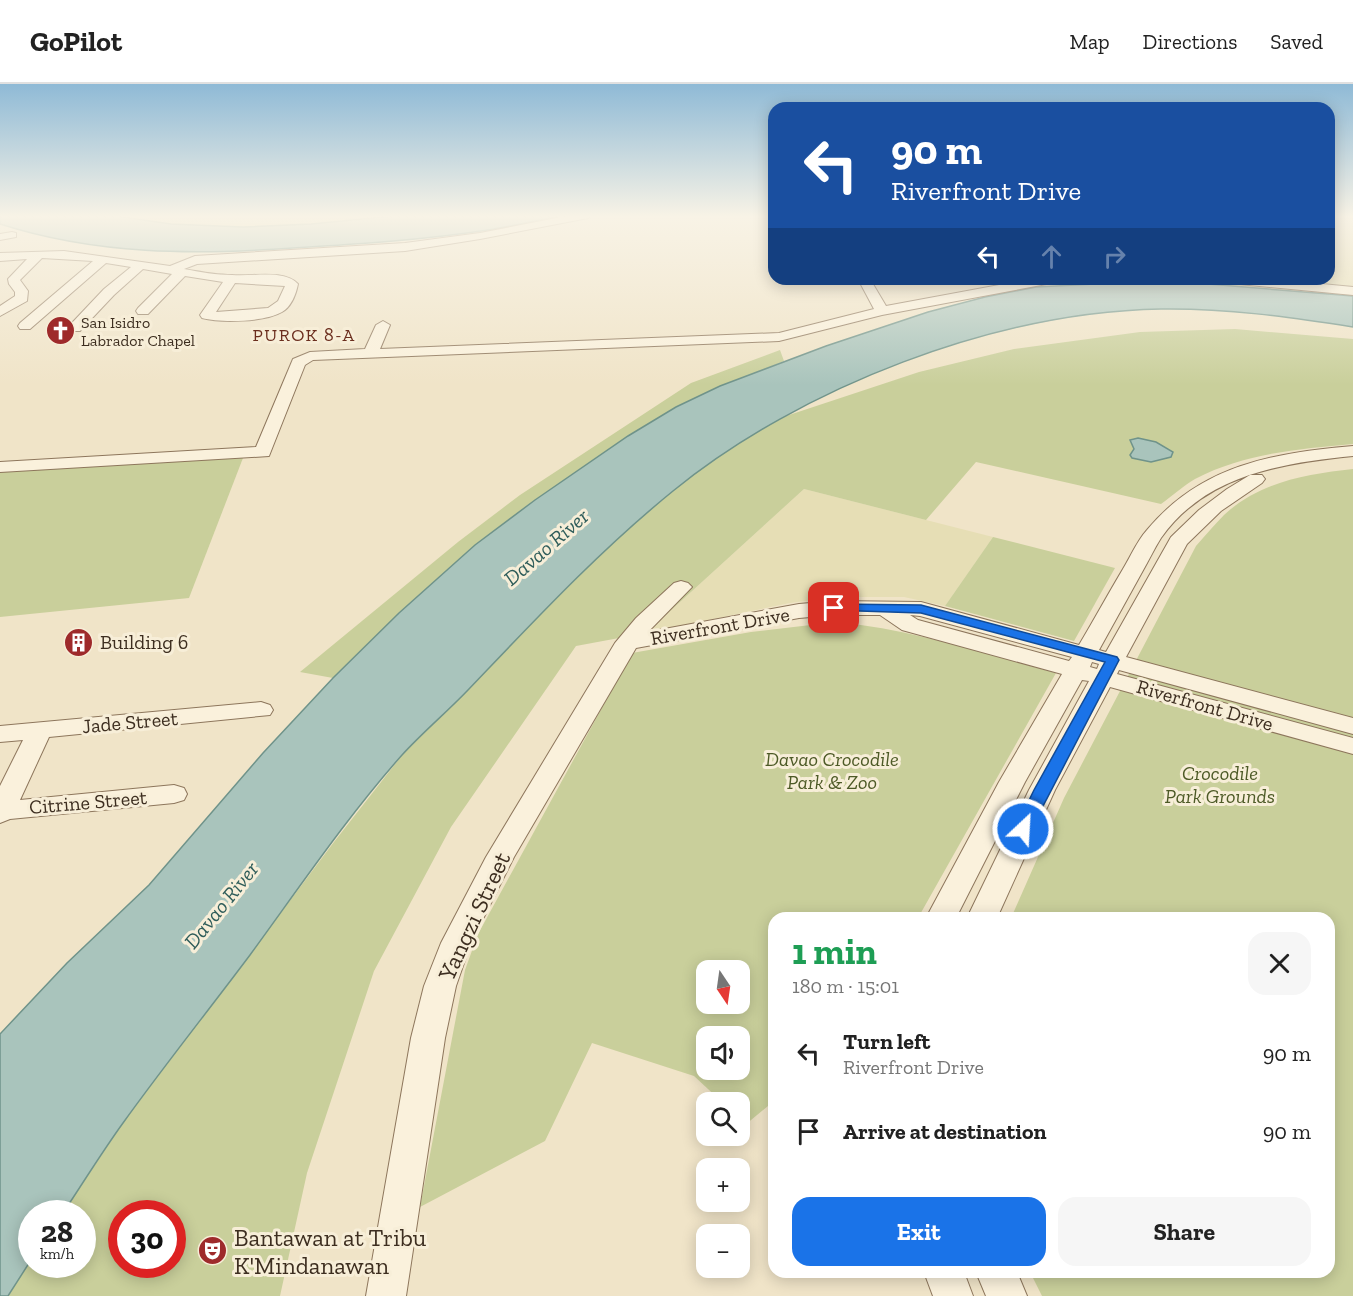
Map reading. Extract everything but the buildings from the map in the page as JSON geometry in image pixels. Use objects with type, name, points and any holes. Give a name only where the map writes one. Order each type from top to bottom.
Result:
[{"type":"street","points":[[0,312],[22,298],[22,291],[15,284],[14,279],[21,272]]},
{"type":"street","points":[[25,326],[89,272]]},
{"type":"street","points":[[75,328],[109,292],[133,272]]},
{"type":"street","points":[[143,311],[178,272]]},
{"type":"street","points":[[181,272],[231,280],[283,281],[292,284],[290,291],[277,309],[263,313],[207,315],[231,280]]},
{"type":"street","points":[[867,285],[882,311]]},
{"type":"street","points":[[0,466],[263,452],[300,360],[317,355],[770,338],[882,311],[1020,285]]},
{"type":"street","points":[[1291,285],[1353,291]]},
{"type":"street","points":[[371,353],[383,325]]},
{"type":"street","points":[[944,912],[1012,782],[1153,535],[1184,502],[1207,486],[1239,470],[1275,461],[1353,451]]},
{"type":"street","points":[[985,912],[1042,790],[1178,541],[1208,510],[1230,493],[1257,479],[1293,470],[1353,461]]},
{"type":"street","name":"Yangzi Street","points":[[386,1296],[428,1038],[440,986],[456,943],[500,857],[626,644],[681,587]]},
{"type":"street","name":"Riverfront Drive","points":[[626,644],[799,612],[834,608],[886,610],[910,625],[1080,661],[1353,726]]},
{"type":"street","name":"Riverfront Drive","points":[[1108,668],[1353,746]]},
{"type":"street","name":"Jade Street","points":[[0,734],[261,710]]},
{"type":"street","points":[[1,812],[40,730]]},
{"type":"street","name":"Citrine Street","points":[[1,812],[174,794]]},
{"type":"street","points":[[946,1278],[953,1296]]},
{"type":"shaded area","points":[[1335,272],[1353,272],[1353,296],[1220,285],[1335,285]]},
{"type":"shaded area","points":[[804,489],[993,537],[945,606],[904,597],[835,597],[790,603],[646,633]]},
{"type":"green space","points":[[1235,329],[1353,339],[1353,444],[1272,454],[1233,463],[1195,479],[1161,504],[976,462],[926,520],[804,489],[646,633],[576,646],[451,827],[374,971],[307,1173],[280,1296],[8,1296],[20,1278],[96,1278],[96,1200],[72,1200],[122,1124],[403,754],[467,691],[520,633],[621,535],[674,489],[736,444],[783,417],[919,372],[1014,349],[1140,332]]},
{"type":"green space","points":[[780,350],[784,361],[676,407],[535,500],[475,545],[399,613],[333,678],[300,672],[458,542],[520,495],[691,383]]},
{"type":"green space","points":[[243,458],[189,598],[0,617],[0,471]]},
{"type":"green space","name":"Crocodile Park Grounds","points":[[1353,469],[1353,1296],[1042,1296],[1033,1278],[1335,1278],[1335,912],[1014,912],[1064,798],[1196,546],[1224,515],[1252,495],[1268,487],[1318,474]]},
{"type":"green space","points":[[993,537],[1115,568],[1074,641],[945,606]]},
{"type":"green space","name":"Davao Crocodile Park & Zoo","points":[[836,622],[892,630],[1056,673],[921,912],[768,912],[768,1106],[750,1121],[750,1092],[711,1092],[698,1080],[750,1080],[750,1026],[696,1026],[696,1078],[592,1043],[545,1141],[420,1207],[465,970],[478,934],[632,653],[751,632]]},
{"type":"water","name":"Davao River","points":[[1220,285],[1353,296],[1353,327],[1257,314],[1185,309],[1098,313],[1033,324],[967,340],[903,362],[840,389],[780,419],[724,453],[673,491],[619,538],[402,755],[343,828],[139,1102],[72,1200],[18,1200],[20,1278],[8,1296],[0,1296],[0,1034],[67,963],[149,885],[263,753],[333,678],[399,613],[475,545],[535,500],[628,436],[676,407],[720,386],[826,346],[928,312],[1036,287]]},
{"type":"water","points":[[1138,438],[1156,442],[1173,452],[1171,457],[1151,462],[1132,458],[1130,455],[1134,449],[1130,440]]},
{"type":"place","name":"San Isidro Labrador Chapel","points":[[60,331]]},
{"type":"place","name":"Building 6","points":[[79,642]]},
{"type":"place","name":"Bantawan at Tribu K'Mindanawan","points":[[213,1251]]},
{"type":"district","name":"PUROK 8-A","points":[[304,335]]},
{"type":"route","points":[[834,608],[921,609],[1113,660],[1023,829]]}]
